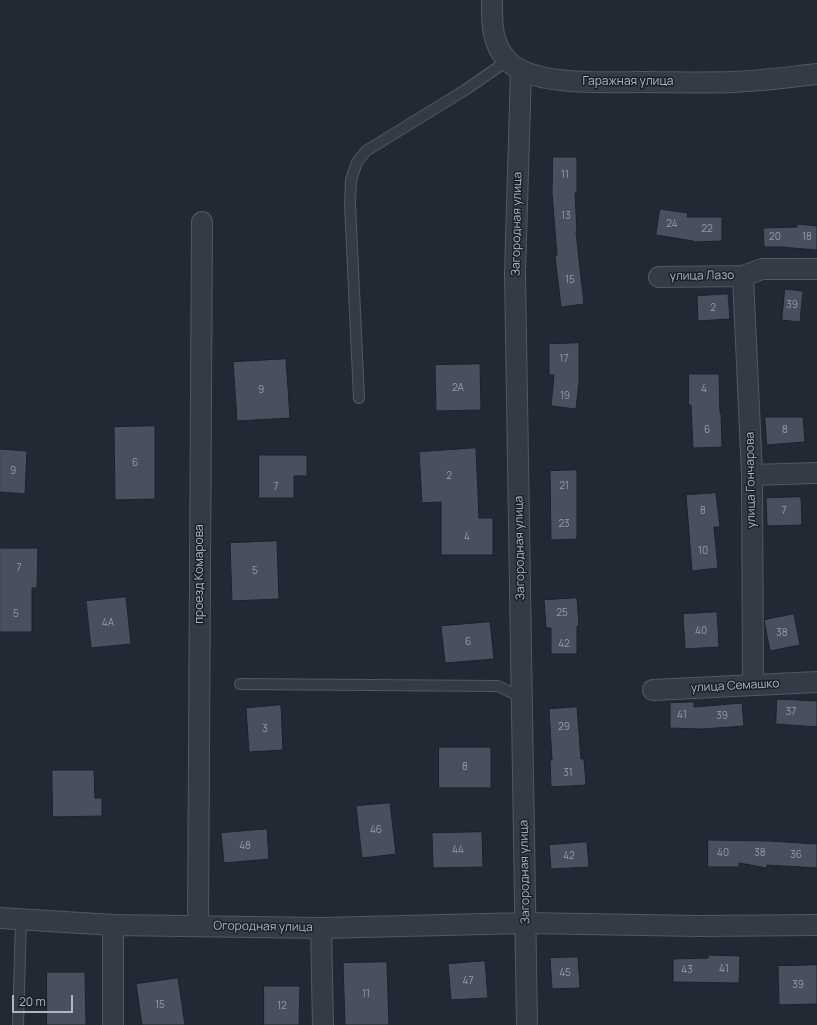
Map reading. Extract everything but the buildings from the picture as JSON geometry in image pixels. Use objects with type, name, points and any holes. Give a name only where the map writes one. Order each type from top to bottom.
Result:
[{"type":"street","points":[[492,0],[492,28],[498,48],[514,66]]},
{"type":"street","name":"Гаражная улица","points":[[514,66],[544,78],[575,82],[733,82],[817,74]]},
{"type":"street","name":"Загородная улица","points":[[514,66],[515,273],[527,1025]]},
{"type":"street","name":"проезд Комарова","points":[[198,926],[202,222]]},
{"type":"street","name":"улица Лазо","points":[[658,277],[743,276],[762,269],[817,269]]},
{"type":"street","name":"улица Гончарова","points":[[743,276],[752,475],[752,685]]},
{"type":"street","points":[[752,475],[817,473]]},
{"type":"street","name":"улица Семашко","points":[[653,690],[817,682]]},
{"type":"street","name":"Огородная улица","points":[[0,918],[113,925],[321,928],[526,924],[699,926],[817,925]]},
{"type":"street","points":[[113,925],[113,1025]]},
{"type":"street","points":[[321,928],[323,1025]]},
{"type":"lane","points":[[359,398],[350,204],[351,180],[357,162],[366,151],[465,90],[514,66]]},
{"type":"lane","points":[[240,684],[498,686],[522,698]]},
{"type":"lane","points":[[18,1025],[21,919]]}]
